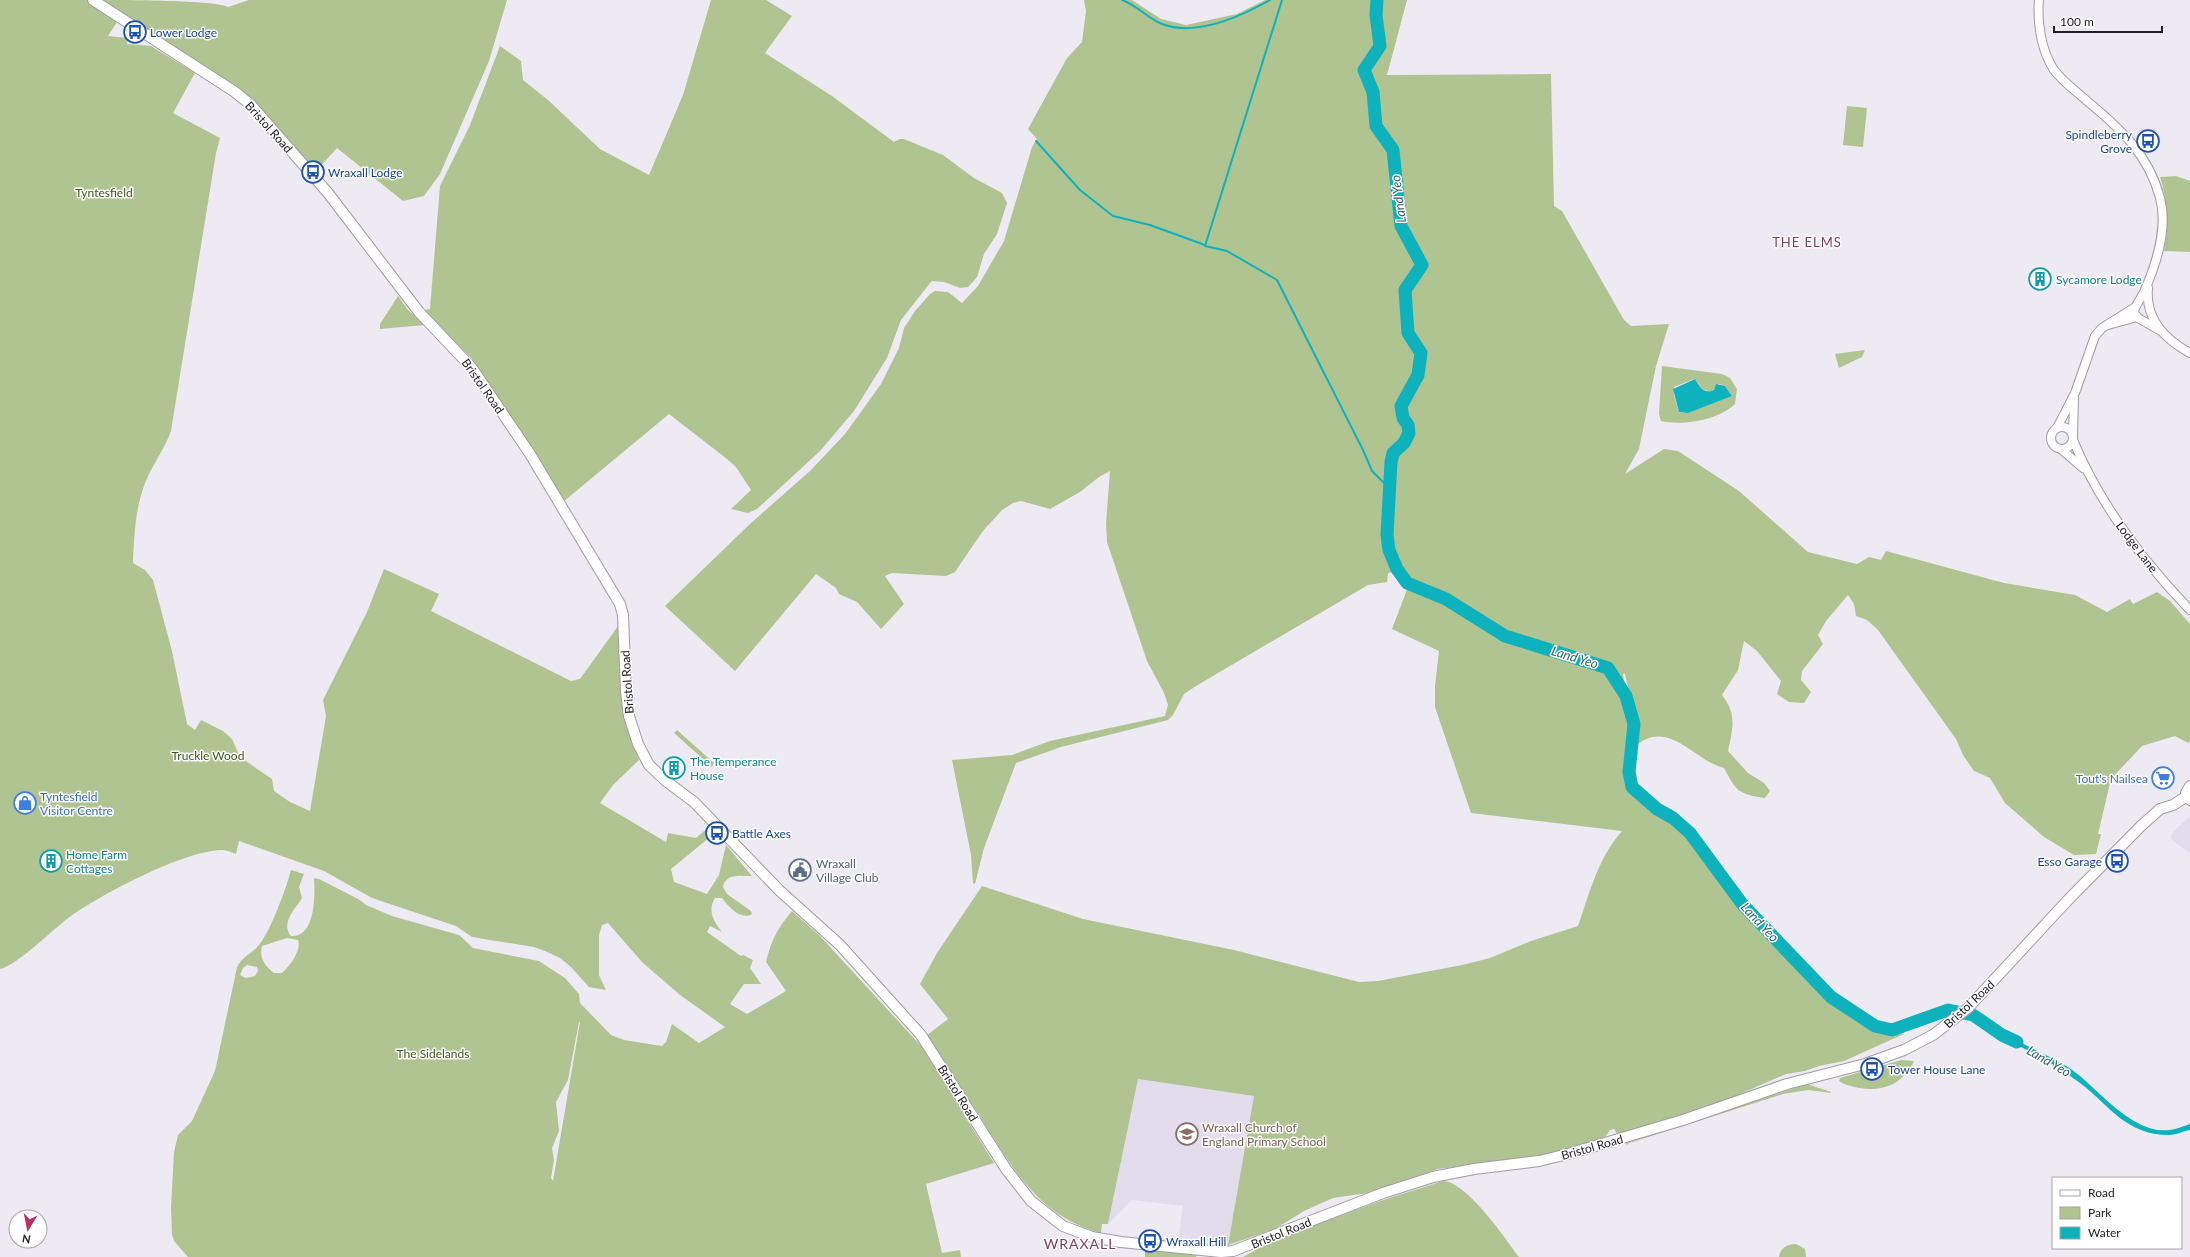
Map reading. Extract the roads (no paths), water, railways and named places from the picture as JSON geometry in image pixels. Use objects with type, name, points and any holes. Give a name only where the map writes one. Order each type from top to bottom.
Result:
[{"type":"main road","name":"Bristol Road","points":[[93,0],[222,83],[251,106],[328,193],[419,312],[472,368],[530,454],[620,604],[623,615],[629,716],[638,744],[649,765],[709,816],[776,886],[840,945],[921,1035],[1024,1194],[1039,1208],[1063,1226],[1088,1236],[1121,1242],[1217,1252],[1233,1251],[1382,1192],[1433,1177],[1474,1169],[1539,1161],[1568,1154],[1683,1120],[1787,1084],[1885,1057],[1924,1040],[1947,1026],[1968,1008],[2066,902],[2141,826],[2160,809],[2172,805],[2189,794]]},
{"type":"street","points":[[2039,0],[2040,30],[2046,52],[2053,68],[2065,82],[2129,138],[2144,158],[2154,179],[2161,200],[2161,224],[2158,248],[2149,279],[2134,313],[2138,318],[2161,331],[2177,346],[2190,353]]},
{"type":"street","points":[[2105,326],[2147,316],[2149,279]]},
{"type":"street","points":[[2105,326],[2136,306],[2144,304],[2148,308],[2161,331]]},
{"type":"street","name":"Lodge Lane","points":[[2057,428],[2075,393],[2095,336],[2105,326]]},
{"type":"street","name":"Lodge Lane","points":[[2075,393],[2073,438],[2091,478],[2131,541],[2190,610]]},
{"type":"street","points":[[2057,428],[2067,428],[2073,438],[2071,446],[2062,450],[2055,448],[2050,439],[2052,433],[2057,428]]},
{"type":"street","name":"Lodge Lane","points":[[2062,450],[2076,461],[2091,478]]},
{"type":"water","points":[[1695,379],[1704,390],[1714,390],[1716,384],[1725,386],[1732,396],[1688,413],[1679,412],[1673,389]]},
{"type":"water","points":[[2004,1032],[2071,1069],[2116,1108],[2129,1118],[2142,1125],[2156,1130],[2170,1130],[2190,1124],[2190,1130],[2172,1135],[2154,1134],[2130,1125],[2110,1110],[2071,1076],[2001,1037]]},
{"type":"waterway","points":[[1122,0],[1162,24],[1189,28],[1203,27],[1218,23],[1245,13],[1270,0]]},
{"type":"waterway","points":[[1282,0],[1205,246],[1227,251],[1277,280],[1363,450],[1372,471],[1390,489]]},
{"type":"waterway","name":"Land Yeo","points":[[1377,0],[1376,15],[1380,46],[1364,70],[1373,92],[1376,126],[1393,150],[1401,226],[1422,265],[1405,290],[1408,333],[1421,353],[1418,375],[1401,406],[1403,418],[1408,425],[1409,433],[1404,443],[1393,453],[1391,462],[1387,535],[1389,550],[1397,569],[1407,583],[1446,599],[1505,636],[1608,668],[1626,696],[1634,724],[1629,772],[1632,787],[1657,809],[1673,818],[1690,833],[1743,905],[1831,997],[1875,1026],[1892,1030],[1948,1010],[1973,1015],[2002,1035],[2017,1042]]},
{"type":"waterway","points":[[1036,141],[1080,190],[1113,216],[1150,225],[1205,245]]},
{"type":"place","name":"Lower Lodge","points":[[135,32]]},
{"type":"place","name":"Spindleberry Grove","points":[[2148,141]]},
{"type":"place","name":"Wraxall Lodge","points":[[313,172]]},
{"type":"place","name":"Sycamore Lodge","points":[[2040,279]]},
{"type":"place","name":"The Temperance House","points":[[674,768]]},
{"type":"place","name":"Tout's Nailsea","points":[[2163,778]]},
{"type":"place","name":"Tyntesfield Visitor Centre","points":[[25,803]]},
{"type":"place","name":"Battle Axes","points":[[717,833]]},
{"type":"place","name":"Home Farm Cottages","points":[[51,861]]},
{"type":"place","name":"Esso Garage","points":[[2117,861]]},
{"type":"place","name":"Wraxall Village Club","points":[[800,870]]},
{"type":"place","name":"Tower House Lane","points":[[1872,1069]]},
{"type":"place","name":"Wraxall Church of England Primary School","points":[[1187,1134]]},
{"type":"place","name":"Wraxall Hill","points":[[1150,1241]]},
{"type":"district","name":"THE ELMS","points":[[1807,242]]},
{"type":"district","name":"WRAXALL","points":[[1080,1243]]},
{"type":"park label","name":"Tyntesfield","points":[[104,192]]},
{"type":"park label","name":"Truckle Wood","points":[[208,755]]},
{"type":"park label","name":"The Sidelands","points":[[433,1053]]}]
